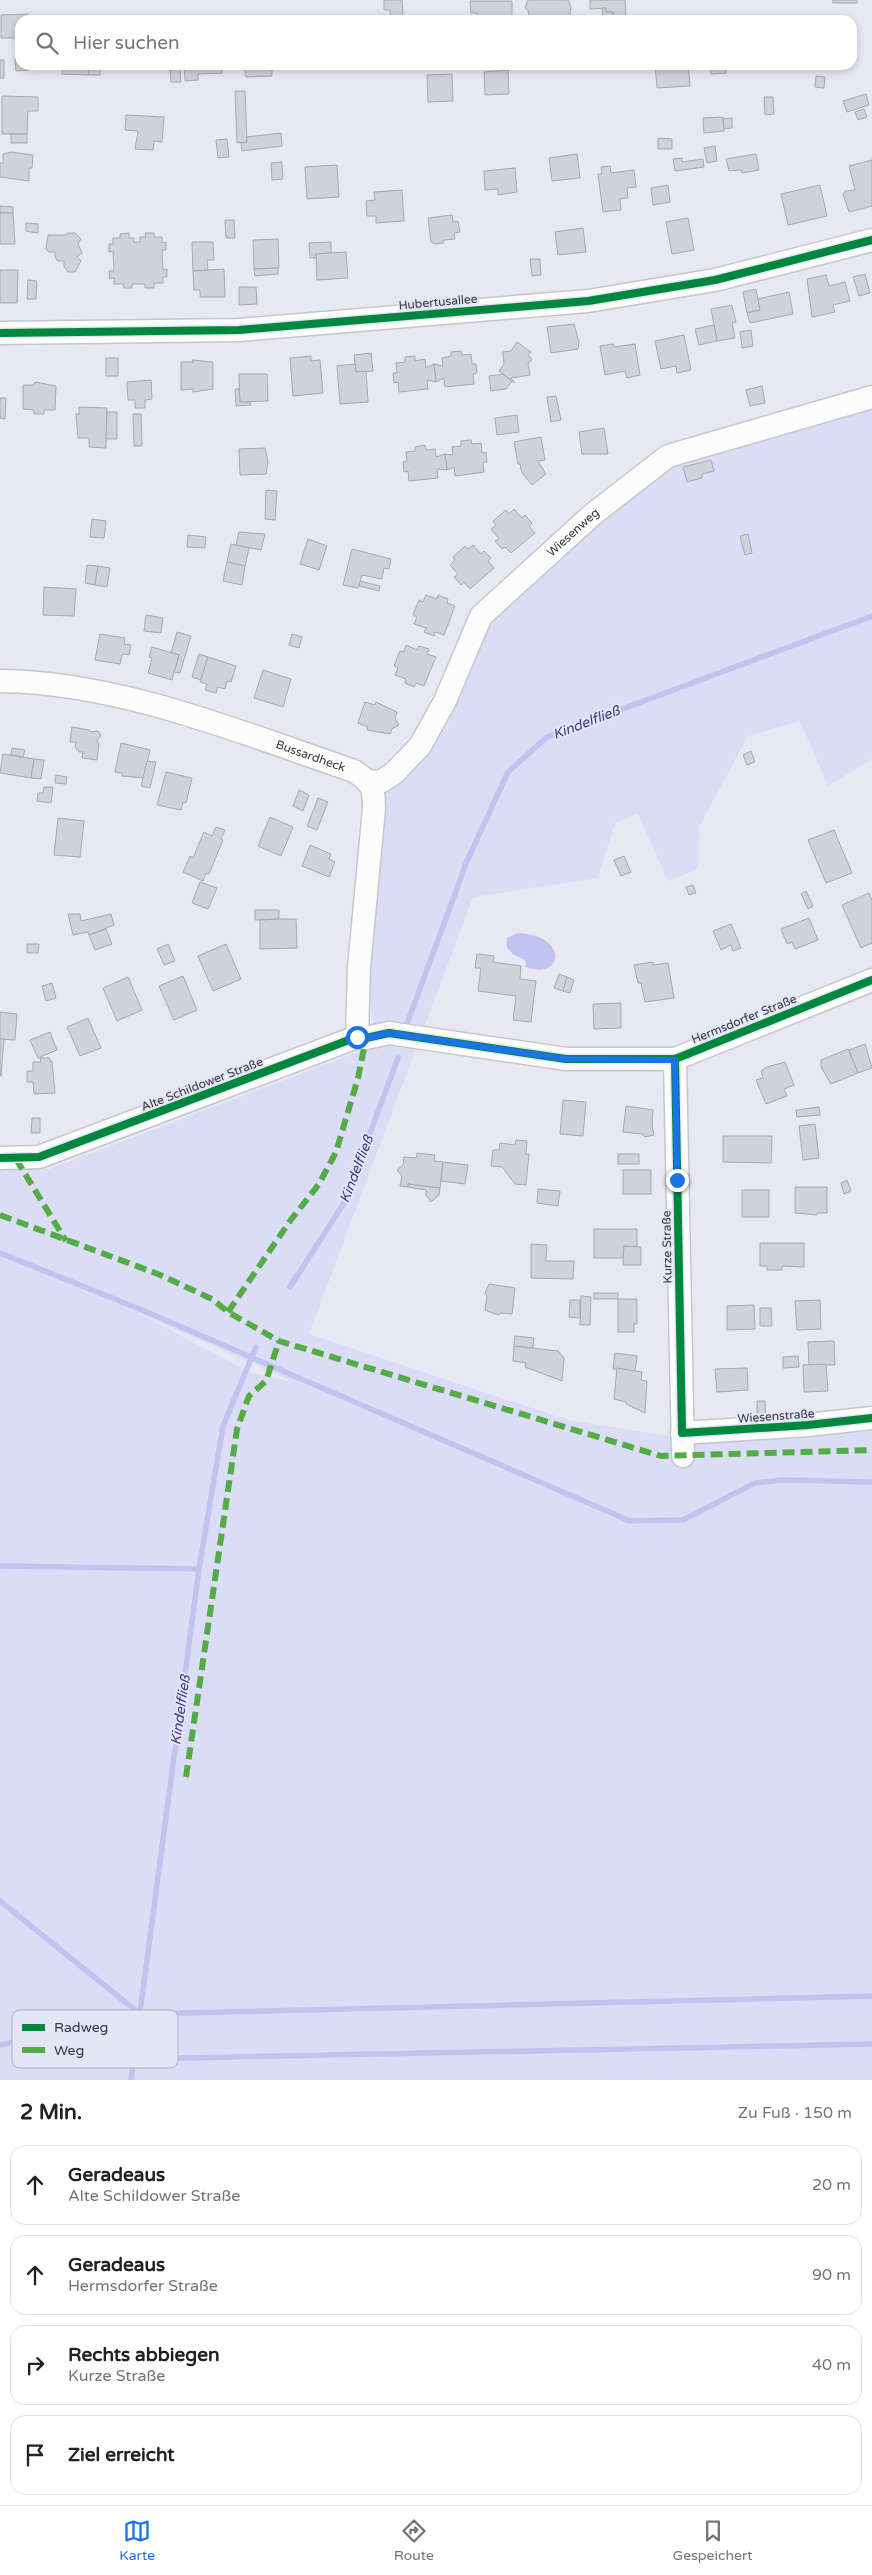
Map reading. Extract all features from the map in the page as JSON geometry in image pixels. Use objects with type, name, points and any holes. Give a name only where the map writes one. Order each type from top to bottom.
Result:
[{"type":"street","name":"Hubertusallee","points":[[0,333],[239,330],[588,301],[715,280],[872,240]]},
{"type":"street","name":"Wiesenweg","points":[[370,782],[382,781],[394,773],[420,746],[445,701],[481,616],[592,515],[668,456],[872,397]]},
{"type":"street","name":"Bussardheck","points":[[0,680],[27,681],[149,704],[234,730],[354,771],[370,782]]},
{"type":"street","points":[[357,1037],[359,967],[374,810],[374,794],[370,782]]},
{"type":"street","name":"Hermsdorfer Straße","points":[[418,1037],[566,1059],[675,1060],[872,980]]},
{"type":"street","name":"Alte Schildower Straße","points":[[0,1158],[39,1157],[357,1037],[366,1038],[389,1033],[418,1037]]},
{"type":"street","name":"Kurze Straße","points":[[675,1060],[683,1456]]},
{"type":"street","name":"Wiesenstraße","points":[[682,1433],[808,1426],[872,1418]]},
{"type":"shaded area","points":[[872,403],[872,759],[828,786],[800,721],[748,736],[699,827],[698,869],[668,881],[638,814],[615,823],[598,878],[473,897],[309,1334],[568,1420],[679,1438],[872,1431],[872,2080],[0,2080],[0,1167],[50,1169],[376,1045],[367,970],[383,791],[422,756],[448,724],[495,613],[640,481],[675,460]],"holes":[[[140,1314],[141,1314],[294,1382],[251,1373]]]},
{"type":"water","points":[[518,933],[535,936],[546,941],[553,948],[554,963],[548,968],[539,970],[526,967],[525,960],[508,949],[506,942],[507,938]]},
{"type":"building","points":[[384,0],[402,0],[403,15],[390,15],[390,10],[384,10]]},
{"type":"building","points":[[528,0],[568,0],[571,7],[570,15],[529,15],[528,10],[525,8]]},
{"type":"building","points":[[590,0],[625,0],[626,15],[613,15],[613,12],[606,12],[606,8],[590,9]]},
{"type":"building","points":[[833,0],[857,0],[857,3],[833,3]]},
{"type":"building","points":[[470,1],[512,1],[512,15],[477,15],[477,13],[471,13]]},
{"type":"building","points":[[602,8],[606,8],[606,12],[613,12],[613,15],[603,15]]},
{"type":"building","points":[[28,14],[15,15],[15,38],[1,38],[1,15]]},
{"type":"building","points":[[0,60],[4,60],[4,78],[0,78]]},
{"type":"building","points":[[62,70],[89,70],[89,75],[62,74]]},
{"type":"building","points":[[89,70],[100,70],[100,75],[89,75]]},
{"type":"building","points":[[170,70],[180,70],[181,82],[171,82]]},
{"type":"building","points":[[184,70],[222,70],[222,73],[198,74],[198,80],[185,81]]},
{"type":"building","points":[[245,70],[272,70],[272,76],[246,77]]},
{"type":"building","points":[[508,70],[509,94],[485,95],[484,72]]},
{"type":"building","points":[[655,70],[688,70],[690,86],[657,88]]},
{"type":"building","points":[[711,70],[726,70],[726,73],[711,74]]},
{"type":"building","points":[[452,74],[453,101],[428,102],[427,75]]},
{"type":"building","points":[[816,76],[825,77],[824,88],[815,87]]},
{"type":"building","points":[[235,91],[245,91],[247,142],[237,143]]},
{"type":"building","points":[[866,94],[869,105],[847,112],[843,101]]},
{"type":"building","points":[[2,96],[38,97],[38,111],[28,111],[27,134],[2,134]]},
{"type":"building","points":[[764,97],[773,97],[774,114],[765,115]]},
{"type":"building","points":[[864,109],[867,117],[858,120],[855,112]]},
{"type":"building","points":[[126,115],[164,117],[162,142],[154,141],[153,150],[135,149],[138,131],[125,130]]},
{"type":"building","points":[[723,117],[724,131],[704,133],[703,118]]},
{"type":"building","points":[[732,118],[732,128],[724,129],[723,119]]},
{"type":"building","points":[[281,133],[282,146],[242,151],[241,143],[247,142],[247,137]]},
{"type":"building","points":[[11,134],[27,134],[27,143],[11,143]]},
{"type":"building","points":[[658,138],[672,139],[672,149],[658,149]]},
{"type":"building","points":[[227,139],[229,157],[218,158],[216,140]]},
{"type":"building","points":[[715,146],[717,161],[707,163],[704,148]]},
{"type":"building","points":[[11,152],[33,155],[32,168],[29,168],[29,181],[0,177],[0,163],[3,163],[3,154]]},
{"type":"building","points":[[577,154],[580,178],[552,181],[549,158]]},
{"type":"building","points":[[756,154],[759,170],[742,173],[741,170],[729,171],[726,159]]},
{"type":"building","points":[[682,158],[682,162],[703,159],[704,167],[675,171],[673,159]]},
{"type":"building","points":[[872,160],[872,206],[849,212],[843,194],[845,191],[855,190],[849,166]]},
{"type":"building","points":[[282,162],[283,179],[272,180],[271,163]]},
{"type":"building","points":[[337,165],[339,197],[307,199],[305,167]]},
{"type":"building","points":[[610,166],[611,173],[634,170],[636,187],[627,188],[628,198],[620,199],[621,210],[603,212],[598,174],[602,174],[601,167]]},
{"type":"building","points":[[515,168],[517,192],[498,195],[498,189],[485,190],[484,171]]},
{"type":"building","points":[[668,185],[670,202],[653,205],[651,188]]},
{"type":"building","points":[[820,185],[827,216],[788,225],[781,194]]},
{"type":"building","points":[[402,190],[404,221],[376,223],[376,216],[367,216],[366,201],[375,200],[374,192]]},
{"type":"building","points":[[0,206],[13,207],[13,213],[0,213]]},
{"type":"building","points":[[0,213],[13,213],[15,244],[0,244]]},
{"type":"building","points":[[452,215],[453,222],[458,221],[460,232],[454,233],[455,239],[444,240],[443,243],[435,244],[431,242],[428,218]]},
{"type":"building","points":[[688,218],[694,250],[672,254],[666,222]]},
{"type":"building","points":[[225,220],[234,220],[235,238],[226,238]]},
{"type":"building","points":[[26,223],[38,224],[38,233],[26,231]]},
{"type":"building","points":[[583,228],[586,252],[558,255],[555,232]]},
{"type":"building","points":[[75,233],[81,239],[78,244],[82,253],[77,257],[81,261],[75,272],[68,272],[64,267],[64,261],[58,261],[55,257],[55,252],[49,252],[46,249],[48,235],[65,235]]},
{"type":"building","points":[[129,233],[129,238],[134,238],[134,242],[140,242],[140,237],[146,237],[145,233],[154,233],[154,237],[162,237],[162,243],[166,242],[166,250],[162,250],[163,270],[167,269],[167,277],[163,277],[163,283],[154,283],[154,288],[145,288],[145,284],[132,284],[132,288],[124,288],[123,284],[114,284],[114,278],[110,279],[109,271],[114,271],[113,251],[109,252],[109,244],[113,244],[113,238],[120,238],[120,234]]},
{"type":"building","points":[[278,239],[279,268],[254,269],[253,240]]},
{"type":"building","points":[[192,242],[213,242],[214,260],[207,260],[208,270],[193,271]]},
{"type":"building","points":[[331,242],[331,253],[316,254],[316,258],[310,258],[309,243]]},
{"type":"building","points":[[346,252],[348,278],[317,280],[316,254]]},
{"type":"building","points":[[530,259],[540,259],[541,275],[532,276]]},
{"type":"building","points":[[278,268],[278,274],[255,276],[254,269]]},
{"type":"building","points":[[224,269],[225,297],[200,297],[200,290],[194,290],[193,271]]},
{"type":"building","points":[[0,270],[18,270],[17,303],[0,303]]},
{"type":"building","points":[[865,274],[870,293],[859,296],[853,277]]},
{"type":"building","points":[[826,275],[829,286],[845,282],[850,301],[833,305],[835,312],[812,317],[807,279]]},
{"type":"building","points":[[28,280],[37,281],[36,299],[27,299]]},
{"type":"building","points":[[239,287],[256,287],[257,304],[239,305]]},
{"type":"building","points":[[756,289],[760,310],[747,313],[743,292]]},
{"type":"building","points":[[789,292],[793,314],[750,323],[747,313],[760,310],[758,299]]},
{"type":"building","points":[[732,305],[736,322],[732,323],[735,338],[717,341],[711,309]]},
{"type":"building","points":[[574,324],[579,342],[578,349],[551,353],[547,327]]},
{"type":"building","points":[[714,325],[717,341],[699,345],[695,329]]},
{"type":"building","points":[[751,330],[753,346],[742,348],[740,332]]},
{"type":"building","points":[[684,335],[691,370],[677,373],[676,366],[661,369],[655,341]]},
{"type":"building","points":[[517,342],[531,352],[528,356],[532,359],[528,364],[530,375],[511,378],[515,383],[499,371],[504,364],[503,352],[511,351]]},
{"type":"building","points":[[613,344],[614,347],[635,344],[640,375],[627,378],[625,371],[605,375],[600,346]]},
{"type":"building","points":[[461,351],[462,355],[471,354],[472,364],[476,364],[477,373],[473,374],[474,384],[445,387],[444,378],[436,382],[434,364],[443,366],[442,358],[451,356],[451,352]]},
{"type":"building","points":[[371,353],[373,371],[356,372],[354,355]]},
{"type":"building","points":[[311,356],[311,361],[320,360],[323,393],[293,396],[290,358]]},
{"type":"building","points":[[415,356],[415,361],[425,359],[426,368],[434,364],[436,382],[427,380],[428,389],[399,392],[398,382],[394,383],[393,373],[397,373],[396,363],[405,362],[405,357]]},
{"type":"building","points":[[106,358],[118,358],[118,376],[106,376]]},
{"type":"building","points":[[192,360],[213,362],[213,389],[193,392],[193,389],[181,390],[181,362],[193,362]]},
{"type":"building","points":[[355,364],[356,372],[366,371],[368,402],[340,404],[337,366]]},
{"type":"building","points":[[239,374],[267,374],[268,401],[240,402]]},
{"type":"building","points":[[503,374],[512,381],[506,389],[491,391],[489,376]]},
{"type":"building","points":[[151,380],[152,399],[145,400],[145,408],[135,408],[135,400],[128,400],[127,382]]},
{"type":"building","points":[[35,382],[56,386],[55,410],[44,410],[44,414],[34,414],[34,410],[23,409],[23,385],[34,385]]},
{"type":"building","points":[[762,386],[765,403],[750,406],[746,390]]},
{"type":"building","points":[[235,389],[239,389],[240,402],[250,402],[251,405],[236,406]]},
{"type":"building","points":[[556,396],[561,420],[551,422],[547,397]]},
{"type":"building","points":[[0,398],[6,398],[5,419],[0,418]]},
{"type":"building","points":[[79,407],[107,408],[106,448],[89,447],[89,438],[78,438],[76,414],[79,414]]},
{"type":"building","points":[[107,412],[117,412],[117,439],[106,439]]},
{"type":"building","points":[[133,414],[141,414],[142,446],[134,446]]},
{"type":"building","points":[[517,415],[519,432],[497,435],[495,418]]},
{"type":"building","points":[[604,428],[608,454],[582,454],[579,432]]},
{"type":"building","points":[[541,437],[545,460],[538,461],[546,474],[532,485],[522,473],[520,464],[518,464],[514,442]]},
{"type":"building","points":[[471,440],[472,444],[481,443],[482,453],[486,452],[487,462],[483,463],[484,472],[455,476],[454,467],[447,470],[445,454],[453,455],[452,447],[461,446],[461,441]]},
{"type":"building","points":[[425,445],[426,450],[435,449],[436,457],[445,454],[447,470],[437,469],[438,478],[409,481],[408,471],[404,472],[403,462],[407,461],[406,452],[415,451],[415,447]]},
{"type":"building","points":[[265,448],[268,462],[266,474],[240,475],[239,449]]},
{"type":"building","points":[[711,460],[714,471],[702,474],[702,478],[687,482],[683,467]]},
{"type":"building","points":[[266,490],[277,491],[275,520],[265,519]]},
{"type":"building","points":[[514,509],[522,518],[525,515],[532,523],[529,526],[535,533],[511,553],[505,547],[502,549],[495,541],[499,539],[491,529],[496,525],[493,521],[506,510],[509,514]]},
{"type":"building","points":[[92,519],[106,521],[104,538],[90,537]]},
{"type":"building","points":[[239,532],[265,534],[261,550],[236,545]]},
{"type":"building","points":[[748,534],[752,553],[745,555],[740,536]]},
{"type":"building","points":[[188,535],[206,537],[205,548],[187,547]]},
{"type":"building","points":[[308,539],[327,546],[319,570],[300,564]]},
{"type":"building","points":[[231,544],[249,548],[245,566],[227,562]]},
{"type":"building","points":[[473,545],[481,554],[484,551],[491,558],[488,561],[494,568],[470,589],[464,582],[461,585],[454,577],[458,574],[450,565],[455,560],[453,557],[465,546],[468,549]]},
{"type":"building","points":[[352,549],[391,559],[389,569],[384,568],[382,579],[362,575],[358,588],[343,585]]},
{"type":"building","points":[[227,562],[245,566],[242,585],[223,581]]},
{"type":"building","points":[[87,565],[98,566],[95,585],[85,583]]},
{"type":"building","points":[[98,566],[110,568],[107,587],[95,585]]},
{"type":"building","points":[[360,581],[380,586],[379,591],[359,586]]},
{"type":"building","points":[[44,587],[76,589],[74,616],[43,615]]},
{"type":"building","points":[[426,595],[437,599],[438,595],[448,599],[447,603],[455,606],[444,635],[435,632],[434,636],[424,632],[426,628],[414,624],[417,617],[413,615],[419,600],[423,602]]},
{"type":"building","points":[[146,615],[163,618],[161,633],[144,631]]},
{"type":"building","points":[[177,632],[191,636],[180,673],[174,672],[179,655],[171,653]]},
{"type":"building","points":[[100,634],[125,638],[124,644],[131,645],[129,655],[122,654],[120,664],[95,660]]},
{"type":"building","points":[[292,634],[302,637],[299,648],[289,645]]},
{"type":"building","points":[[406,645],[417,650],[419,646],[429,649],[427,654],[436,657],[424,686],[416,683],[414,687],[405,683],[406,679],[395,675],[398,668],[394,666],[400,651],[404,652]]},
{"type":"building","points":[[152,647],[179,655],[172,680],[148,673],[152,658],[149,657]]},
{"type":"building","points":[[199,654],[208,657],[201,680],[192,677]]},
{"type":"building","points":[[208,657],[236,666],[231,682],[227,681],[225,689],[218,687],[216,693],[205,690],[207,684],[200,682]]},
{"type":"building","points":[[263,670],[291,679],[283,707],[254,698]]},
{"type":"building","points":[[365,702],[375,705],[376,702],[397,712],[395,718],[399,725],[392,729],[390,734],[367,730],[368,727],[358,723]]},
{"type":"building","points":[[72,727],[91,732],[98,731],[101,735],[97,741],[99,744],[97,760],[82,758],[83,752],[79,752],[75,747],[76,742],[70,742]]},
{"type":"building","points":[[121,743],[150,750],[144,778],[122,776],[122,773],[115,772]]},
{"type":"building","points":[[12,748],[25,750],[23,757],[11,755]]},
{"type":"building","points":[[751,751],[755,762],[747,765],[743,755]]},
{"type":"building","points":[[3,754],[34,759],[31,778],[0,773]]},
{"type":"building","points":[[34,759],[44,760],[41,779],[31,778]]},
{"type":"building","points":[[147,761],[156,762],[150,788],[141,786]]},
{"type":"building","points":[[166,772],[192,778],[186,803],[183,802],[181,810],[157,805]]},
{"type":"building","points":[[56,775],[67,777],[66,784],[55,783]]},
{"type":"building","points":[[44,787],[53,787],[51,803],[37,801],[38,793],[43,793]]},
{"type":"building","points":[[299,790],[309,795],[303,811],[293,806]]},
{"type":"building","points":[[318,798],[328,802],[317,830],[307,826]]},
{"type":"building","points":[[270,817],[293,827],[281,856],[258,846]]},
{"type":"building","points":[[58,818],[84,821],[80,857],[54,855]]},
{"type":"building","points":[[216,827],[225,830],[221,839],[223,840],[209,874],[206,873],[203,881],[183,872],[190,856],[193,858],[204,832],[212,836]]},
{"type":"building","points":[[834,830],[852,873],[826,883],[808,840]]},
{"type":"building","points":[[310,845],[331,854],[329,859],[335,862],[329,877],[302,866]]},
{"type":"building","points":[[624,856],[631,872],[621,876],[614,860]]},
{"type":"building","points":[[200,882],[217,888],[208,909],[192,903]]},
{"type":"building","points":[[693,885],[696,893],[689,895],[686,887]]},
{"type":"building","points":[[806,891],[813,906],[808,909],[801,894]]},
{"type":"building","points":[[869,893],[872,900],[872,943],[861,948],[842,905]]},
{"type":"building","points":[[255,910],[279,910],[279,919],[255,920]]},
{"type":"building","points":[[68,914],[80,914],[81,921],[111,914],[114,925],[89,935],[88,932],[73,935]]},
{"type":"building","points":[[809,918],[818,940],[795,949],[792,942],[787,944],[781,929]]},
{"type":"building","points":[[296,919],[297,948],[260,949],[260,920]]},
{"type":"building","points":[[731,924],[741,948],[733,951],[731,945],[721,950],[713,931]]},
{"type":"building","points":[[106,929],[112,944],[95,950],[89,935]]},
{"type":"building","points":[[27,944],[39,944],[38,953],[27,953]]},
{"type":"building","points":[[168,944],[175,961],[164,965],[157,949]]},
{"type":"building","points":[[226,944],[241,979],[213,991],[198,956]]},
{"type":"building","points":[[477,954],[494,956],[493,962],[521,966],[520,979],[536,981],[531,1022],[513,1020],[516,996],[478,991],[481,968],[475,968]]},
{"type":"building","points":[[653,962],[653,965],[668,963],[674,998],[645,1002],[641,983],[638,983],[634,965]]},
{"type":"building","points":[[559,974],[567,977],[563,991],[554,988]]},
{"type":"building","points":[[183,976],[197,1010],[174,1020],[159,986]]},
{"type":"building","points":[[128,977],[142,1010],[117,1021],[103,988]]},
{"type":"building","points":[[567,977],[574,980],[570,993],[563,991]]},
{"type":"building","points":[[52,983],[56,998],[46,1001],[42,986]]},
{"type":"building","points":[[621,1003],[621,1028],[594,1029],[593,1004]]},
{"type":"building","points":[[0,1012],[17,1014],[15,1040],[0,1039]]},
{"type":"building","points":[[88,1018],[101,1048],[80,1056],[67,1027]]},
{"type":"building","points":[[50,1032],[57,1050],[38,1058],[30,1040]]},
{"type":"building","points":[[0,1039],[4,1039],[1,1076],[0,1076]]},
{"type":"building","points":[[865,1044],[872,1068],[858,1073],[849,1050]]},
{"type":"building","points":[[848,1049],[858,1073],[831,1084],[821,1067],[821,1060]]},
{"type":"building","points":[[40,1058],[50,1058],[50,1062],[52,1061],[55,1093],[34,1094],[33,1082],[27,1082],[27,1071],[33,1071],[33,1062],[41,1062]]},
{"type":"building","points":[[785,1062],[794,1085],[784,1089],[787,1096],[766,1104],[756,1080],[763,1078],[761,1071],[767,1067]]},
{"type":"building","points":[[563,1100],[586,1102],[583,1136],[560,1134]]},
{"type":"building","points":[[626,1106],[653,1110],[652,1126],[654,1135],[645,1137],[642,1134],[623,1132]]},
{"type":"building","points":[[819,1107],[820,1115],[797,1117],[796,1110]]},
{"type":"building","points":[[32,1118],[40,1118],[40,1133],[31,1133]]},
{"type":"building","points":[[815,1124],[819,1158],[803,1160],[799,1126]]},
{"type":"building","points":[[723,1136],[772,1136],[771,1163],[723,1162]]},
{"type":"building","points":[[516,1140],[527,1141],[526,1154],[529,1154],[526,1185],[515,1184],[502,1167],[491,1166],[493,1150],[499,1150],[500,1143],[515,1145]]},
{"type":"building","points":[[417,1153],[435,1155],[434,1161],[443,1162],[440,1188],[408,1184],[408,1187],[400,1186],[402,1176],[397,1170],[403,1165],[404,1157],[416,1158]]},
{"type":"building","points":[[618,1154],[639,1154],[639,1164],[618,1164]]},
{"type":"building","points":[[443,1162],[468,1165],[465,1184],[441,1181]]},
{"type":"building","points":[[623,1170],[651,1170],[651,1194],[623,1194]]},
{"type":"building","points":[[847,1180],[851,1191],[844,1194],[841,1183]]},
{"type":"building","points":[[408,1184],[440,1188],[439,1195],[431,1202],[426,1195],[426,1190],[408,1187]]},
{"type":"building","points":[[795,1187],[827,1187],[827,1213],[817,1213],[817,1215],[795,1213]]},
{"type":"building","points":[[538,1189],[560,1191],[558,1206],[537,1203]]},
{"type":"building","points":[[742,1190],[769,1190],[769,1217],[742,1217]]},
{"type":"building","points":[[594,1229],[637,1229],[637,1247],[624,1246],[623,1258],[594,1258]]},
{"type":"building","points":[[760,1243],[804,1243],[804,1267],[782,1266],[782,1270],[767,1270],[767,1266],[760,1266]]},
{"type":"building","points":[[531,1244],[547,1245],[546,1261],[574,1261],[573,1279],[531,1278]]},
{"type":"building","points":[[624,1246],[641,1247],[641,1265],[623,1265]]},
{"type":"building","points":[[489,1284],[515,1288],[512,1314],[501,1313],[498,1315],[485,1310],[487,1296],[485,1293]]},
{"type":"building","points":[[594,1293],[618,1293],[618,1299],[594,1299]]},
{"type":"building","points":[[581,1296],[591,1297],[590,1325],[580,1325]]},
{"type":"building","points":[[618,1299],[637,1299],[637,1324],[634,1324],[634,1332],[618,1332]]},
{"type":"building","points":[[570,1300],[580,1300],[580,1318],[569,1317]]},
{"type":"building","points":[[820,1300],[821,1329],[797,1330],[795,1301]]},
{"type":"building","points":[[754,1305],[755,1329],[727,1330],[727,1306]]},
{"type":"building","points":[[760,1308],[771,1308],[772,1326],[760,1326]]},
{"type":"building","points":[[515,1336],[534,1338],[533,1348],[514,1346]]},
{"type":"building","points":[[834,1341],[835,1365],[809,1365],[808,1342]]},
{"type":"building","points":[[514,1346],[558,1351],[564,1358],[562,1381],[525,1367],[526,1363],[513,1361]]},
{"type":"building","points":[[615,1353],[637,1356],[635,1371],[613,1369]]},
{"type":"building","points":[[798,1356],[799,1367],[783,1368],[783,1357]]},
{"type":"building","points":[[826,1364],[828,1391],[804,1392],[803,1365]]},
{"type":"building","points":[[617,1368],[642,1372],[641,1380],[647,1381],[645,1413],[626,1404],[626,1402],[614,1399]]},
{"type":"building","points":[[747,1368],[748,1390],[717,1392],[715,1369]]},
{"type":"building","points":[[757,1401],[765,1401],[766,1424],[757,1425]]},
{"type":"waterway","name":"Kindelfließ","points":[[407,1024],[467,861],[508,772],[547,737],[872,616]]},
{"type":"waterway","name":"Kindelfließ","points":[[296,1276],[290,1287],[344,1203],[398,1058]]},
{"type":"waterway","points":[[0,1253],[142,1310],[630,1521],[683,1520],[755,1483],[782,1480],[872,1482]]},
{"type":"waterway","name":"Kindelfließ","points":[[140,2010],[199,1569],[223,1426],[256,1347]]},
{"type":"waterway","points":[[0,1566],[199,1569]]},
{"type":"waterway","points":[[0,1901],[135,2010]]},
{"type":"waterway","points":[[178,2013],[872,1996]]},
{"type":"waterway","points":[[0,2045],[12,2042]]},
{"type":"waterway","points":[[178,2058],[872,2044]]},
{"type":"waterway","name":"Kindelfließ","points":[[131,2080],[133,2068]]},
{"type":"marked path","points":[[228,1312],[290,1221],[319,1184],[336,1152],[358,1078],[366,1038]]},
{"type":"marked path","points":[[16,1159],[66,1241]]},
{"type":"marked path","points":[[0,1215],[158,1274],[212,1299],[228,1312],[279,1341],[661,1456],[872,1450]]},
{"type":"marked path","points":[[186,1777],[237,1429],[249,1396],[266,1381],[279,1341]]},
{"type":"cycle path","points":[[0,333],[239,330],[588,301],[715,280],[872,240]]},
{"type":"cycle path","points":[[0,1158],[39,1157],[357,1037],[366,1038],[389,1033],[566,1059],[675,1059],[872,980]]},
{"type":"cycle path","points":[[675,1059],[682,1433],[808,1425],[872,1418]]},
{"type":"route","points":[[357,1037],[366,1038],[389,1033],[566,1059],[675,1060],[677,1180]]}]
